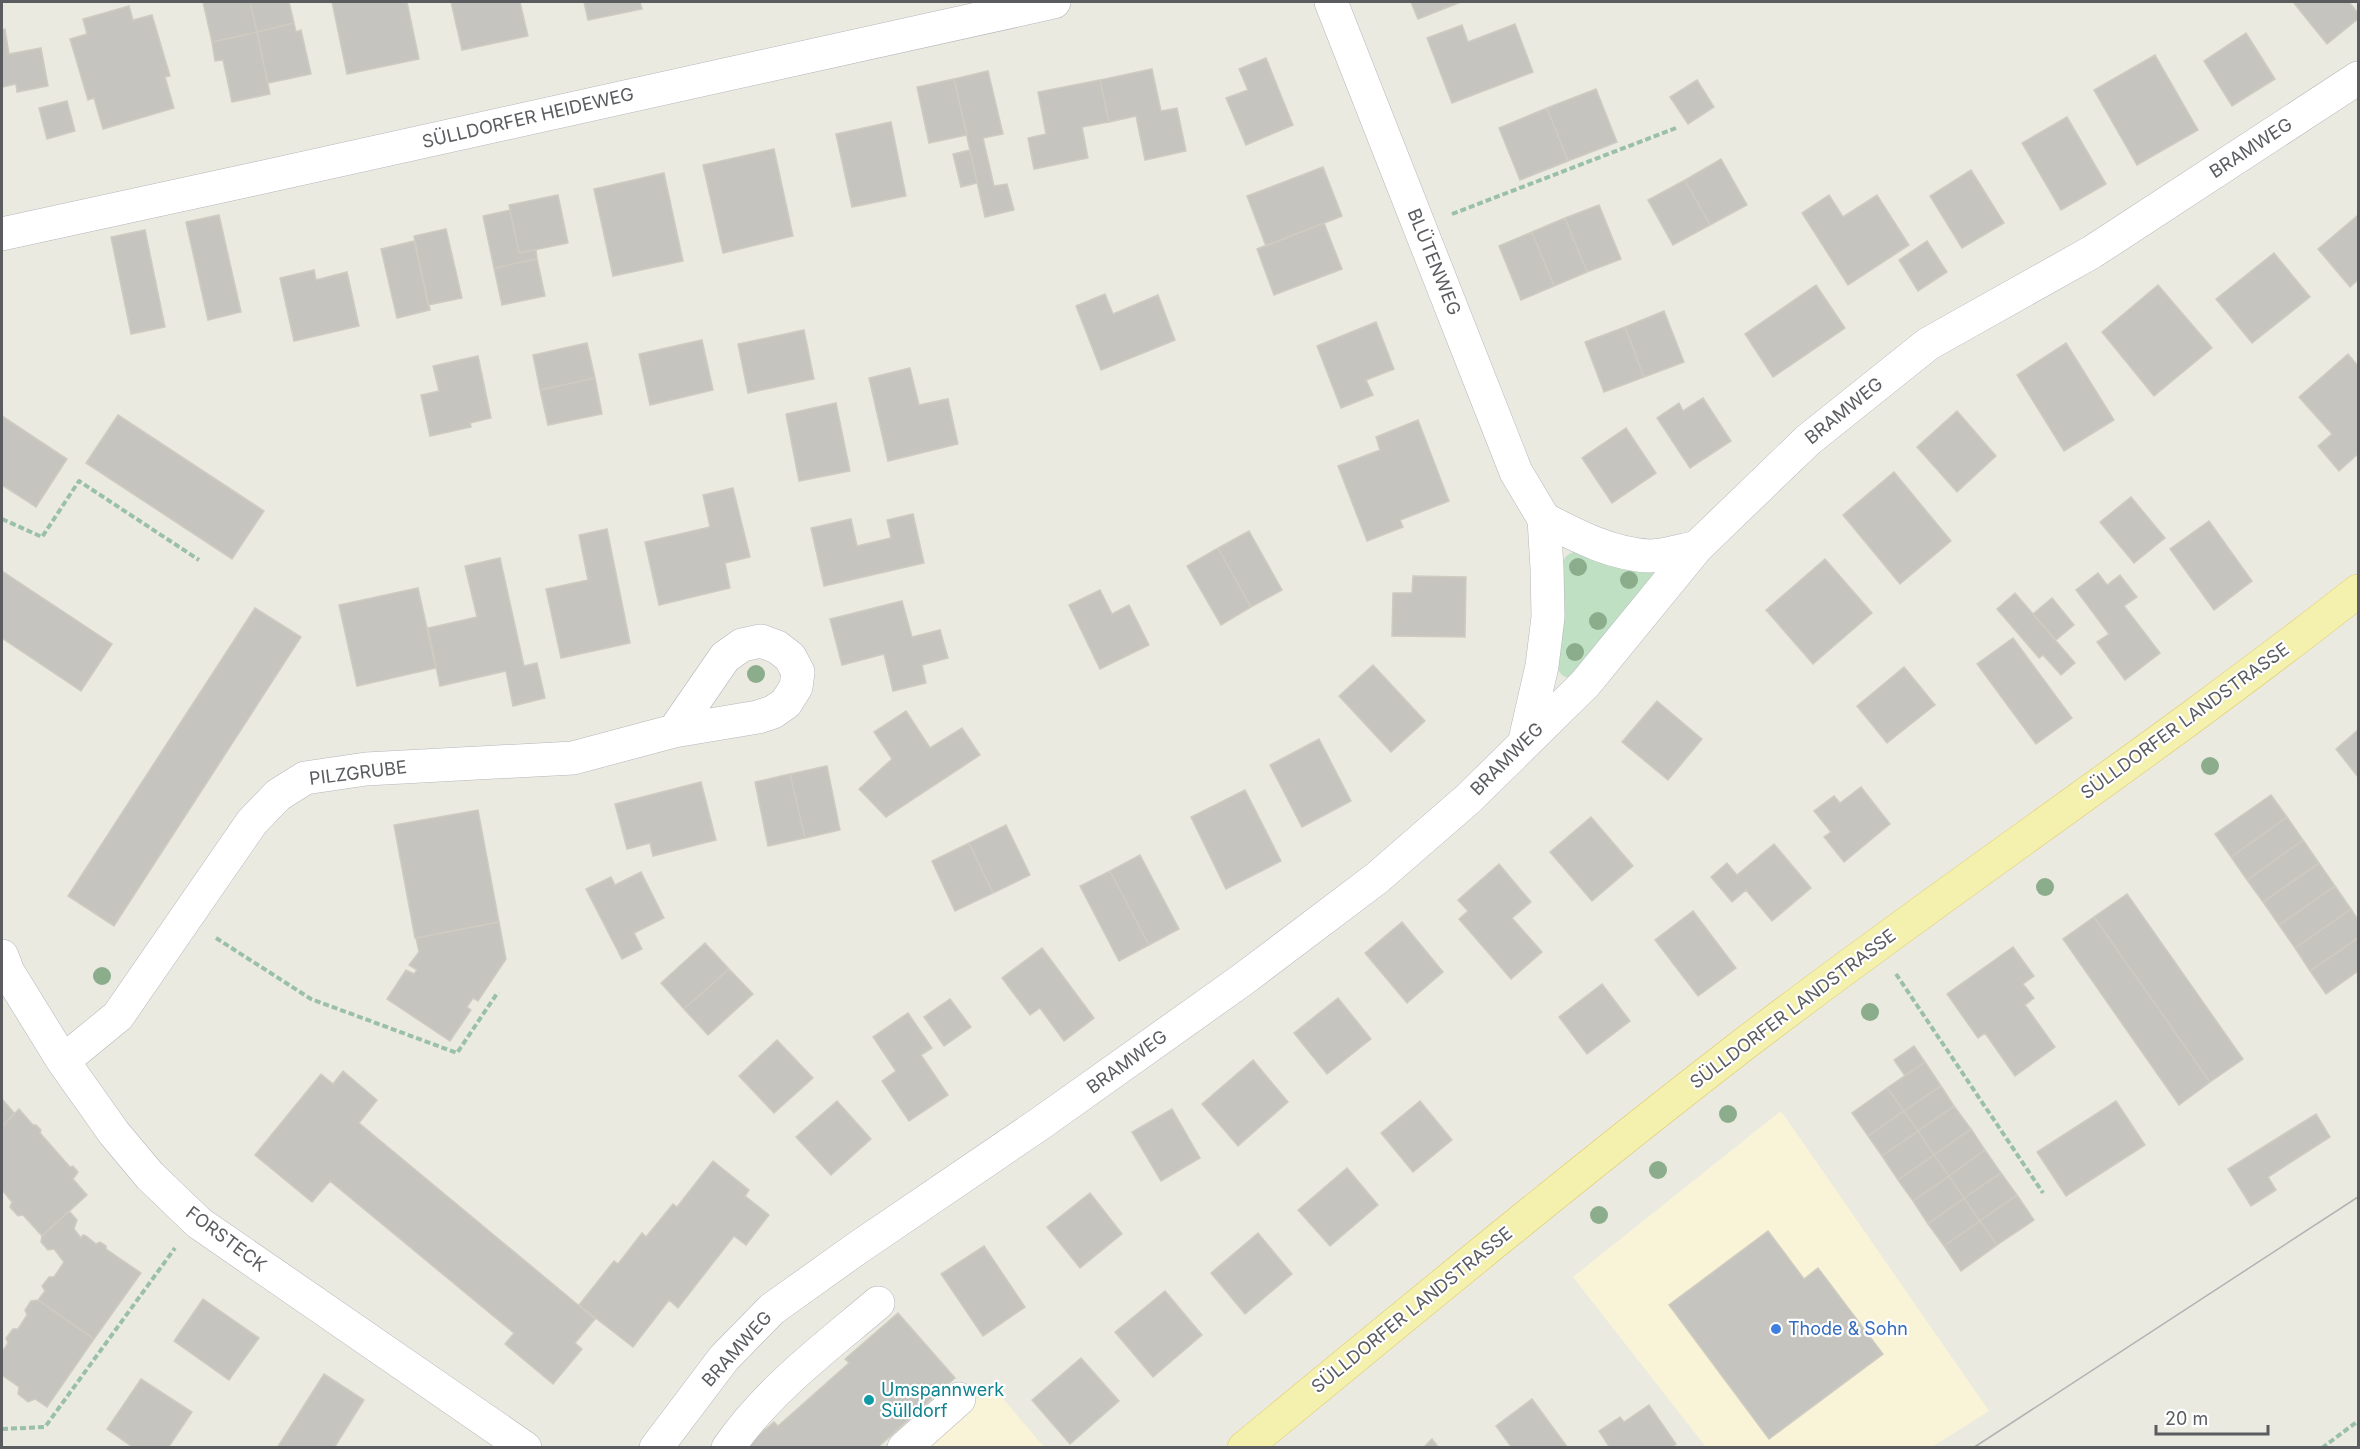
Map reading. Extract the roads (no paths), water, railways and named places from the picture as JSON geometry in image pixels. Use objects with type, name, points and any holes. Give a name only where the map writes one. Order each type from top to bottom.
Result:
[{"type":"main road","name":"SÜLLDORFER LANDSTRASSE","points":[[1244,1448],[1739,1048],[2054,816],[2257,671],[2358,591]]},
{"type":"street","name":"SÜLLDORFER HEIDEWEG","points":[[2,234],[226,186],[773,62],[1054,2]]},
{"type":"street","name":"BLÜTENWEG","points":[[1331,2],[1516,472],[1544,519],[1548,617],[1542,666],[1525,740]]},
{"type":"street","name":"BRAMWEG","points":[[656,1448],[724,1358],[772,1309],[856,1249],[1041,1124],[1242,980],[1359,892],[1468,799],[1525,740],[1585,684],[1697,547],[1808,440],[1928,344],[2092,252],[2358,78]]},
{"type":"street","points":[[1544,519],[1580,538],[1614,549],[1652,556],[1697,547]]},
{"type":"street","name":"PILZGRUBE","points":[[63,1061],[118,1016],[252,822],[278,795],[305,778],[366,769],[573,758],[674,730]]},
{"type":"street","name":"FORSTECK","points":[[4,967],[63,1061],[114,1133],[150,1176],[199,1223],[525,1448]]},
{"type":"street","points":[[728,1448],[746,1422],[789,1378],[878,1303]]},
{"type":"street","points":[[903,1448],[959,1399]]},
{"type":"tram line","points":[[1973,1448],[2358,1197]]},
{"type":"place","name":"Thode & Sohn","points":[[1776,1329]]},
{"type":"place","name":"Umspannwerk Sülldorf","points":[[869,1400]]}]
